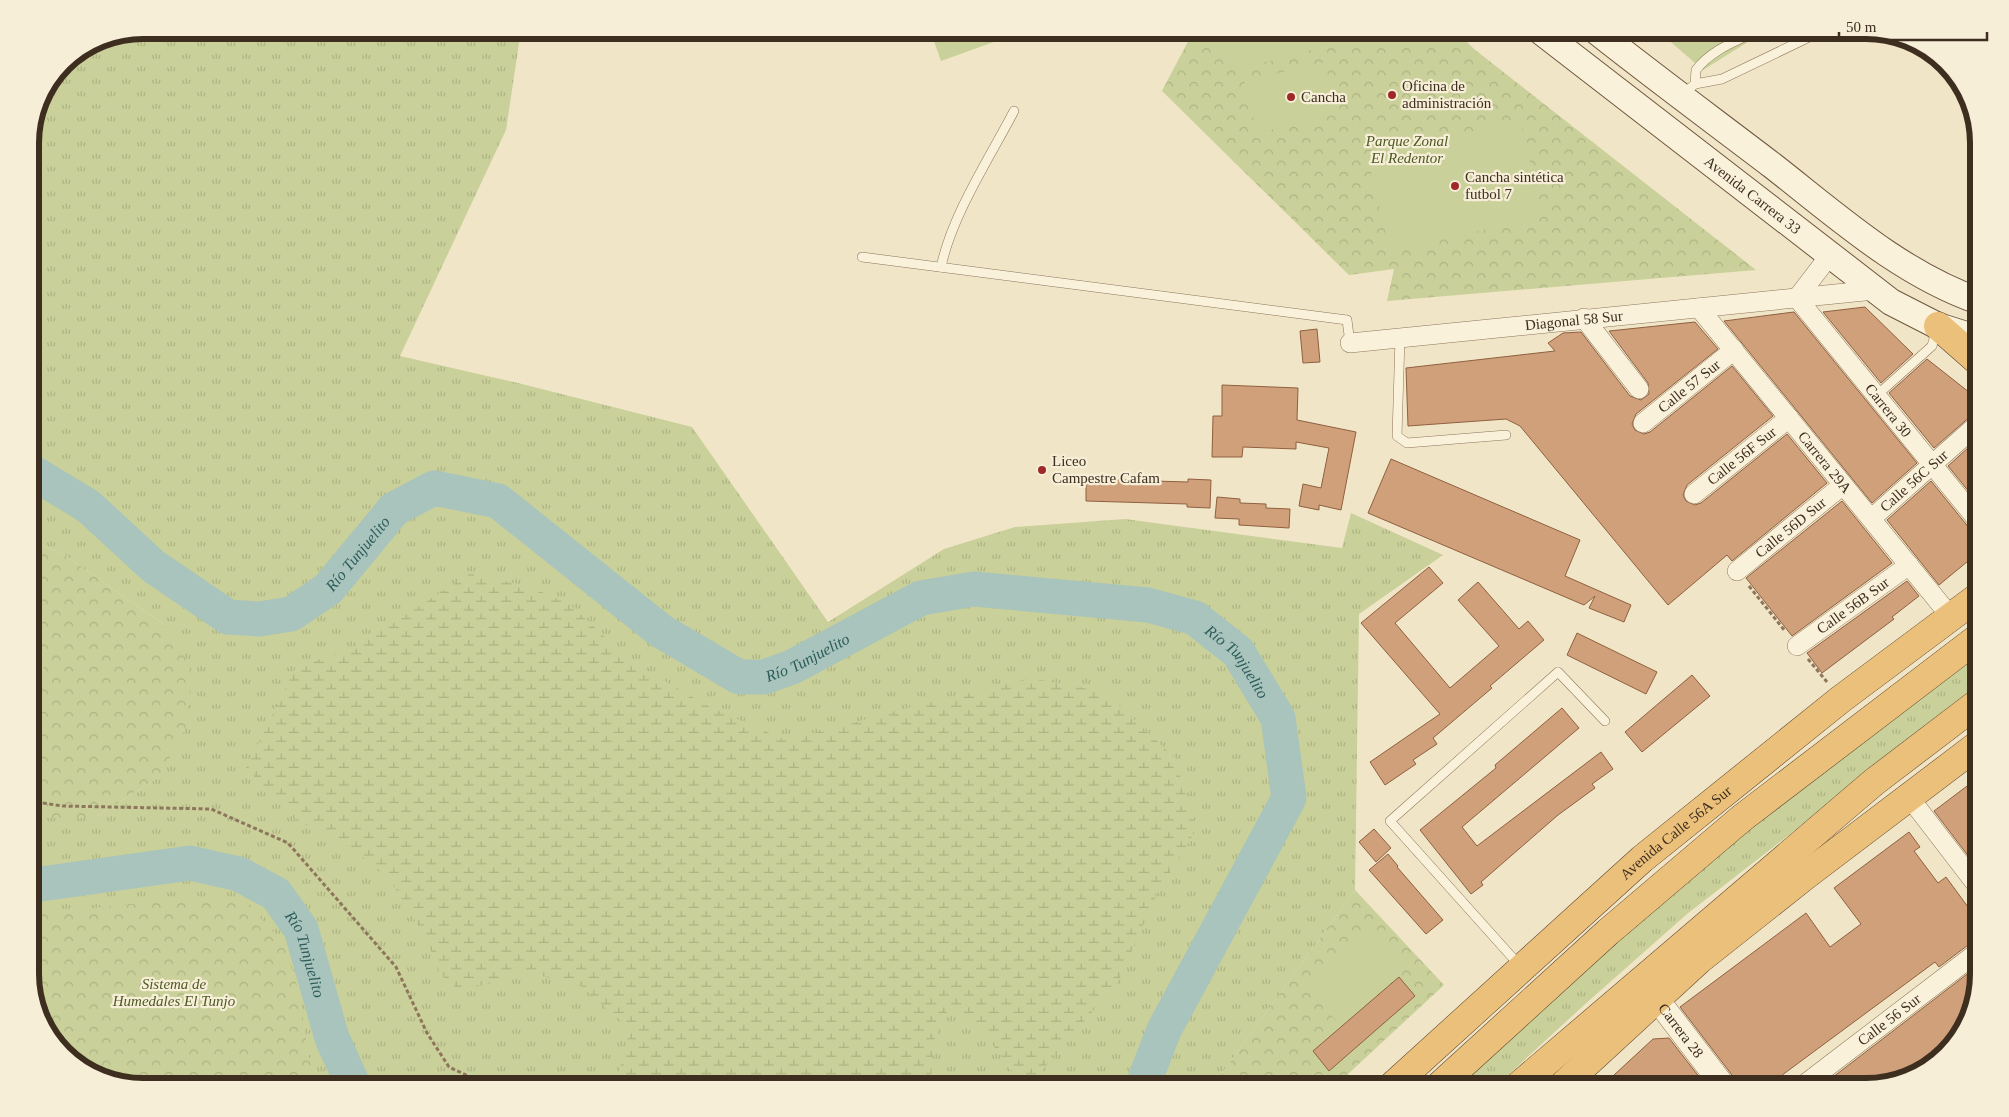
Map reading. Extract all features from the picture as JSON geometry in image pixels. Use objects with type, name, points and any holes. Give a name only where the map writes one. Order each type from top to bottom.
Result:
[{"type":"highway","points":[[1938,326],[1970,354]]},
{"type":"highway","name":"Avenida Calle 56A Sur","points":[[1400,1078],[1650,853],[1733,784],[1970,603]]},
{"type":"highway","points":[[1447,1078],[1608,932],[1742,818],[1970,644]]},
{"type":"highway","points":[[1875,675],[1951,658]]},
{"type":"highway","points":[[1528,1078],[1874,782],[1970,711]]},
{"type":"highway","points":[[1571,1078],[1656,998],[1805,876],[1970,751]]},
{"type":"highway","points":[[1446,1078],[1522,968]]},
{"type":"main road","name":"Avenida Carrera 33","points":[[1551,39],[1875,290],[1912,314],[1938,326],[1970,337]]},
{"type":"main road","points":[[1609,39],[1688,90],[1851,227],[1898,261],[1950,290],[1970,298]]},
{"type":"main road","points":[[1830,255],[1851,227]]},
{"type":"main road","points":[[1875,290],[1950,290]]},
{"type":"street","points":[[1797,298],[1830,255]]},
{"type":"street","name":"Diagonal 58 Sur","points":[[1350,343],[1875,290]]},
{"type":"street","name":"Carrera 30","points":[[1797,298],[1970,511]]},
{"type":"street","name":"Carrera 29A","points":[[1699,308],[1952,617]]},
{"type":"street","points":[[1584,318],[1639,389]]},
{"type":"street","name":"Calle 57 Sur","points":[[1643,423],[1734,350]]},
{"type":"street","name":"Calle 56F Sur","points":[[1694,494],[1789,418]]},
{"type":"street","name":"Calle 56C Sur","points":[[1872,518],[1970,430]]},
{"type":"street","name":"Calle 56D Sur","points":[[1737,571],[1843,485]]},
{"type":"street","name":"Calle 56B Sur","points":[[1797,646],[1909,565]]},
{"type":"street","points":[[1909,797],[1970,876]]},
{"type":"street","name":"Calle 56 Sur","points":[[1813,1078],[1970,959]]},
{"type":"street","name":"Carrera 28","points":[[1656,998],[1717,1078]]},
{"type":"lane","points":[[1688,90],[1696,70],[1721,48],[1740,39]]},
{"type":"lane","points":[[1688,90],[1722,79],[1805,39]]},
{"type":"lane","points":[[941,267],[945,249],[954,226],[1014,112]]},
{"type":"lane","points":[[862,258],[1347,320],[1350,343]]},
{"type":"lane","points":[[1877,395],[1932,346],[1938,326]]},
{"type":"lane","points":[[1400,338],[1397,436],[1402,441],[1407,443],[1506,435]]},
{"type":"lane","points":[[1522,968],[1390,821],[1558,672],[1605,721]]},
{"type":"path","points":[[39,802],[62,806],[211,809],[288,843],[396,967],[427,1033],[449,1067],[473,1078]]},
{"type":"green space","points":[[520,39],[506,130],[400,356],[518,383],[692,427],[828,622],[944,549],[1015,527],[1125,519],[1342,548],[1351,513],[1443,555],[1359,614],[1355,890],[1219,1078],[143,1078],[116,1075],[79,1057],[60,1038],[44,1008],[39,981],[39,818],[94,818],[159,777],[166,626],[63,554],[39,544],[39,136],[44,109],[60,79],[79,60],[91,53],[109,44],[129,40]]},
{"type":"green space","points":[[933,39],[1002,39],[941,61]]},
{"type":"green space","name":"Parque Zonal El Redentor","points":[[1189,39],[1464,39],[1474,49],[1756,270],[1387,301],[1394,269],[1349,275],[1162,91]]},
{"type":"green space","points":[[1217,39],[1323,39],[1312,50],[1240,67],[1234,67],[1223,62],[1217,52]]},
{"type":"green space","points":[[1667,39],[1753,39],[1703,70]]},
{"type":"green space","name":"Cancha","points":[[1325,62],[1337,114],[1257,133],[1244,81]]},
{"type":"green space","name":"Cancha sintética futbol 7","points":[[1520,120],[1543,216],[1390,252],[1367,156]]},
{"type":"green space","points":[[39,544],[63,554],[166,626],[193,671],[186,728],[159,777],[94,818],[39,818]]},
{"type":"green space","points":[[471,573],[530,587],[571,605],[630,661],[708,706],[783,739],[830,730],[879,715],[1031,678],[1105,692],[1175,758],[1196,830],[1157,894],[1118,982],[1038,1075],[1016,1077],[972,1016],[949,1007],[933,1043],[931,1078],[617,1078],[630,1029],[581,986],[523,971],[461,992],[440,974],[426,938],[388,877],[342,841],[295,820],[246,768],[296,667],[356,647]]},
{"type":"green space","points":[[39,653],[49,660],[39,674]]},
{"type":"green space","points":[[1970,655],[1970,695],[1687,914],[1505,1078],[1463,1078],[1605,948],[1755,824]]},
{"type":"green space","points":[[1355,890],[1444,985],[1344,1078],[1219,1078]]},
{"type":"green space","name":"Sistema de Humedales El Tunjo","points":[[177,899],[242,899],[283,942],[299,992],[308,1054],[315,1078],[129,1077],[103,1070],[79,1057],[60,1038],[44,1008],[39,981],[39,914]]},
{"type":"green space","points":[[1372,927],[1406,965],[1340,1025],[1306,987]]},
{"type":"building","points":[[1865,307],[1913,354],[1881,383],[1823,312]]},
{"type":"building","points":[[1794,312],[1917,463],[1872,503],[1724,321]]},
{"type":"building","points":[[1695,322],[1718,349],[1636,414],[1632,424],[1635,430],[1644,434],[1650,432],[1732,366],[1773,416],[1687,485],[1683,495],[1686,501],[1695,505],[1701,503],[1787,434],[1827,483],[1732,561],[1727,555],[1668,605],[1520,426],[1506,419],[1408,426],[1406,368],[1555,351],[1548,343],[1563,333],[1581,332],[1630,396],[1641,400],[1649,394],[1648,383],[1609,331]]},
{"type":"building","points":[[1317,329],[1320,362],[1303,363],[1300,331]]},
{"type":"building","points":[[1927,359],[1970,393],[1970,417],[1934,448],[1889,393]]},
{"type":"building","points":[[1222,385],[1298,388],[1297,420],[1356,432],[1341,510],[1319,505],[1319,510],[1299,506],[1303,484],[1321,488],[1329,448],[1296,442],[1296,449],[1243,447],[1242,457],[1212,457],[1213,416],[1222,416]]},
{"type":"building","points":[[1970,446],[1970,493],[1948,466]]},
{"type":"building","points":[[1391,459],[1580,540],[1565,576],[1631,605],[1624,622],[1589,608],[1595,596],[1584,605],[1368,513]]},
{"type":"building","points":[[1086,479],[1188,482],[1188,479],[1211,480],[1210,508],[1187,507],[1187,504],[1086,501]]},
{"type":"building","points":[[1931,481],[1970,529],[1970,559],[1939,585],[1887,520]]},
{"type":"building","points":[[1217,497],[1240,499],[1240,503],[1266,504],[1266,508],[1290,509],[1289,528],[1239,525],[1239,519],[1215,518]]},
{"type":"building","points":[[1842,501],[1892,563],[1792,636],[1746,578]]},
{"type":"building","points":[[1429,567],[1443,583],[1395,623],[1450,688],[1499,646],[1458,600],[1478,582],[1519,629],[1528,621],[1544,640],[1490,686],[1492,688],[1433,738],[1437,744],[1413,760],[1416,764],[1385,785],[1370,762],[1440,714],[1361,623]]},
{"type":"building","points":[[1907,581],[1919,596],[1892,617],[1894,619],[1822,673],[1807,653]]},
{"type":"building","points":[[1577,633],[1657,672],[1646,694],[1567,655]]},
{"type":"building","points":[[1692,675],[1710,696],[1642,752],[1625,732]]},
{"type":"building","points":[[1562,708],[1579,728],[1462,827],[1477,846],[1601,752],[1613,769],[1592,784],[1595,788],[1558,815],[1481,882],[1483,885],[1471,894],[1420,830],[1496,768],[1495,765]]},
{"type":"building","points":[[1970,784],[1970,858],[1934,811]]},
{"type":"building","points":[[1374,829],[1391,848],[1376,862],[1359,842]]},
{"type":"building","points":[[1909,832],[1920,847],[1914,851],[1938,883],[1946,877],[1970,910],[1970,944],[1939,967],[1935,962],[1778,1078],[1734,1078],[1680,1007],[1806,913],[1830,947],[1861,924],[1834,888]]},
{"type":"building","points":[[1388,854],[1443,920],[1426,934],[1369,870]]},
{"type":"building","points":[[1970,972],[1967,1001],[1962,1014],[1949,1038],[1930,1057],[1893,1075],[1866,1078],[1832,1078]]},
{"type":"building","points":[[1399,977],[1415,996],[1329,1071],[1313,1051]]},
{"type":"building","points":[[1669,1038],[1700,1078],[1611,1078],[1653,1039]]},
{"type":"waterway","name":"Río Tunjuelito","points":[[39,476],[88,506],[153,566],[228,617],[259,619],[291,614],[328,589],[394,509],[434,488],[498,501],[661,631],[739,677],[764,677],[792,667],[921,598],[974,589],[1148,605],[1195,618],[1238,652],[1278,718],[1289,798],[1164,1030],[1145,1078]]},
{"type":"waterway","name":"Río Tunjuelito","points":[[39,884],[190,863],[239,874],[276,894],[301,929],[332,1038],[350,1078]]},
{"type":"place","name":"Oficina de administración","points":[[1392,95]]},
{"type":"place","name":"Cancha","points":[[1291,97]]},
{"type":"place","name":"Cancha sintética futbol 7","points":[[1455,186]]},
{"type":"place","name":"Liceo Campestre Cafam","points":[[1042,470]]}]
